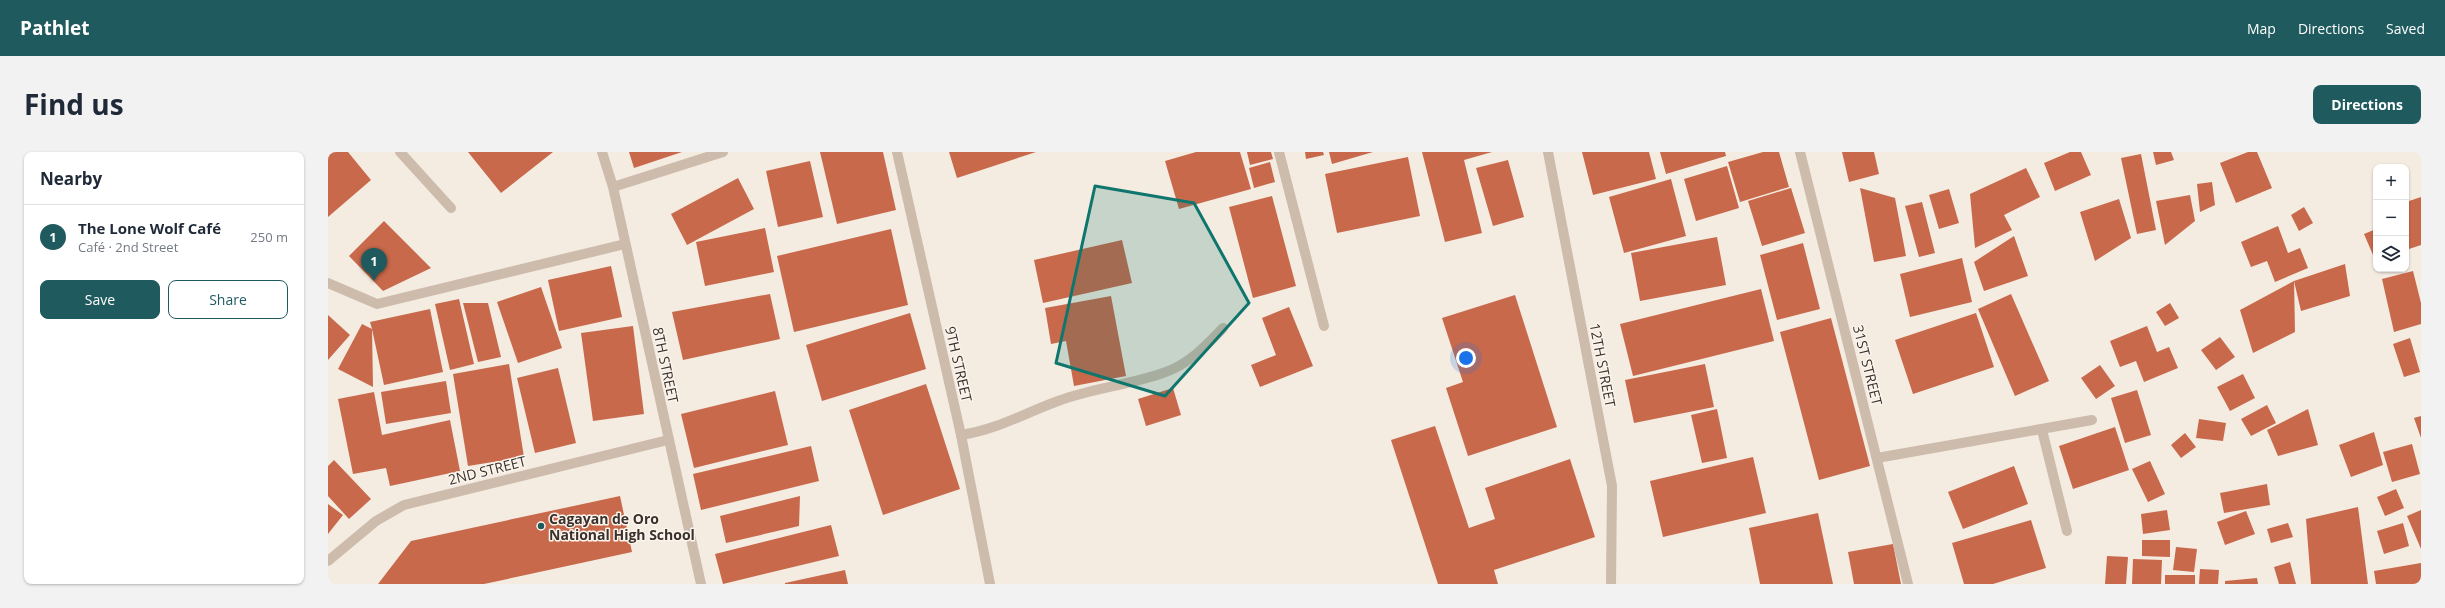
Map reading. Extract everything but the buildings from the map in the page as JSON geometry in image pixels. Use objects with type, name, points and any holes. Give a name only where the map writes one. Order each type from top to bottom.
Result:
[{"type":"street","points":[[400,152],[451,208]]},
{"type":"street","name":"8TH STREET","points":[[602,152],[613,187],[701,584]]},
{"type":"street","points":[[613,187],[723,152]]},
{"type":"street","name":"9TH STREET","points":[[897,152],[961,435],[990,584]]},
{"type":"street","points":[[1278,152],[1324,326]]},
{"type":"street","name":"12TH STREET","points":[[1548,152],[1612,486],[1611,584]]},
{"type":"street","name":"31ST STREET","points":[[1800,152],[1908,584]]},
{"type":"street","points":[[328,283],[377,304],[625,244]]},
{"type":"street","points":[[961,435],[981,432],[1019,418],[1057,401],[1103,387],[1164,373],[1198,354],[1223,328]]},
{"type":"street","points":[[1877,458],[2092,420]]},
{"type":"street","points":[[2042,430],[2067,531]]},
{"type":"street","name":"2ND STREET","points":[[328,561],[371,525],[404,505],[668,440]]},
{"type":"highlighted area","points":[[1095,186],[1194,203],[1249,303],[1165,396],[1056,363]]},
{"type":"place","name":"The Lone Wolf Café","points":[[374,281]]},
{"type":"place","name":"Cagayan de Oro National High School","points":[[541,526]]}]
